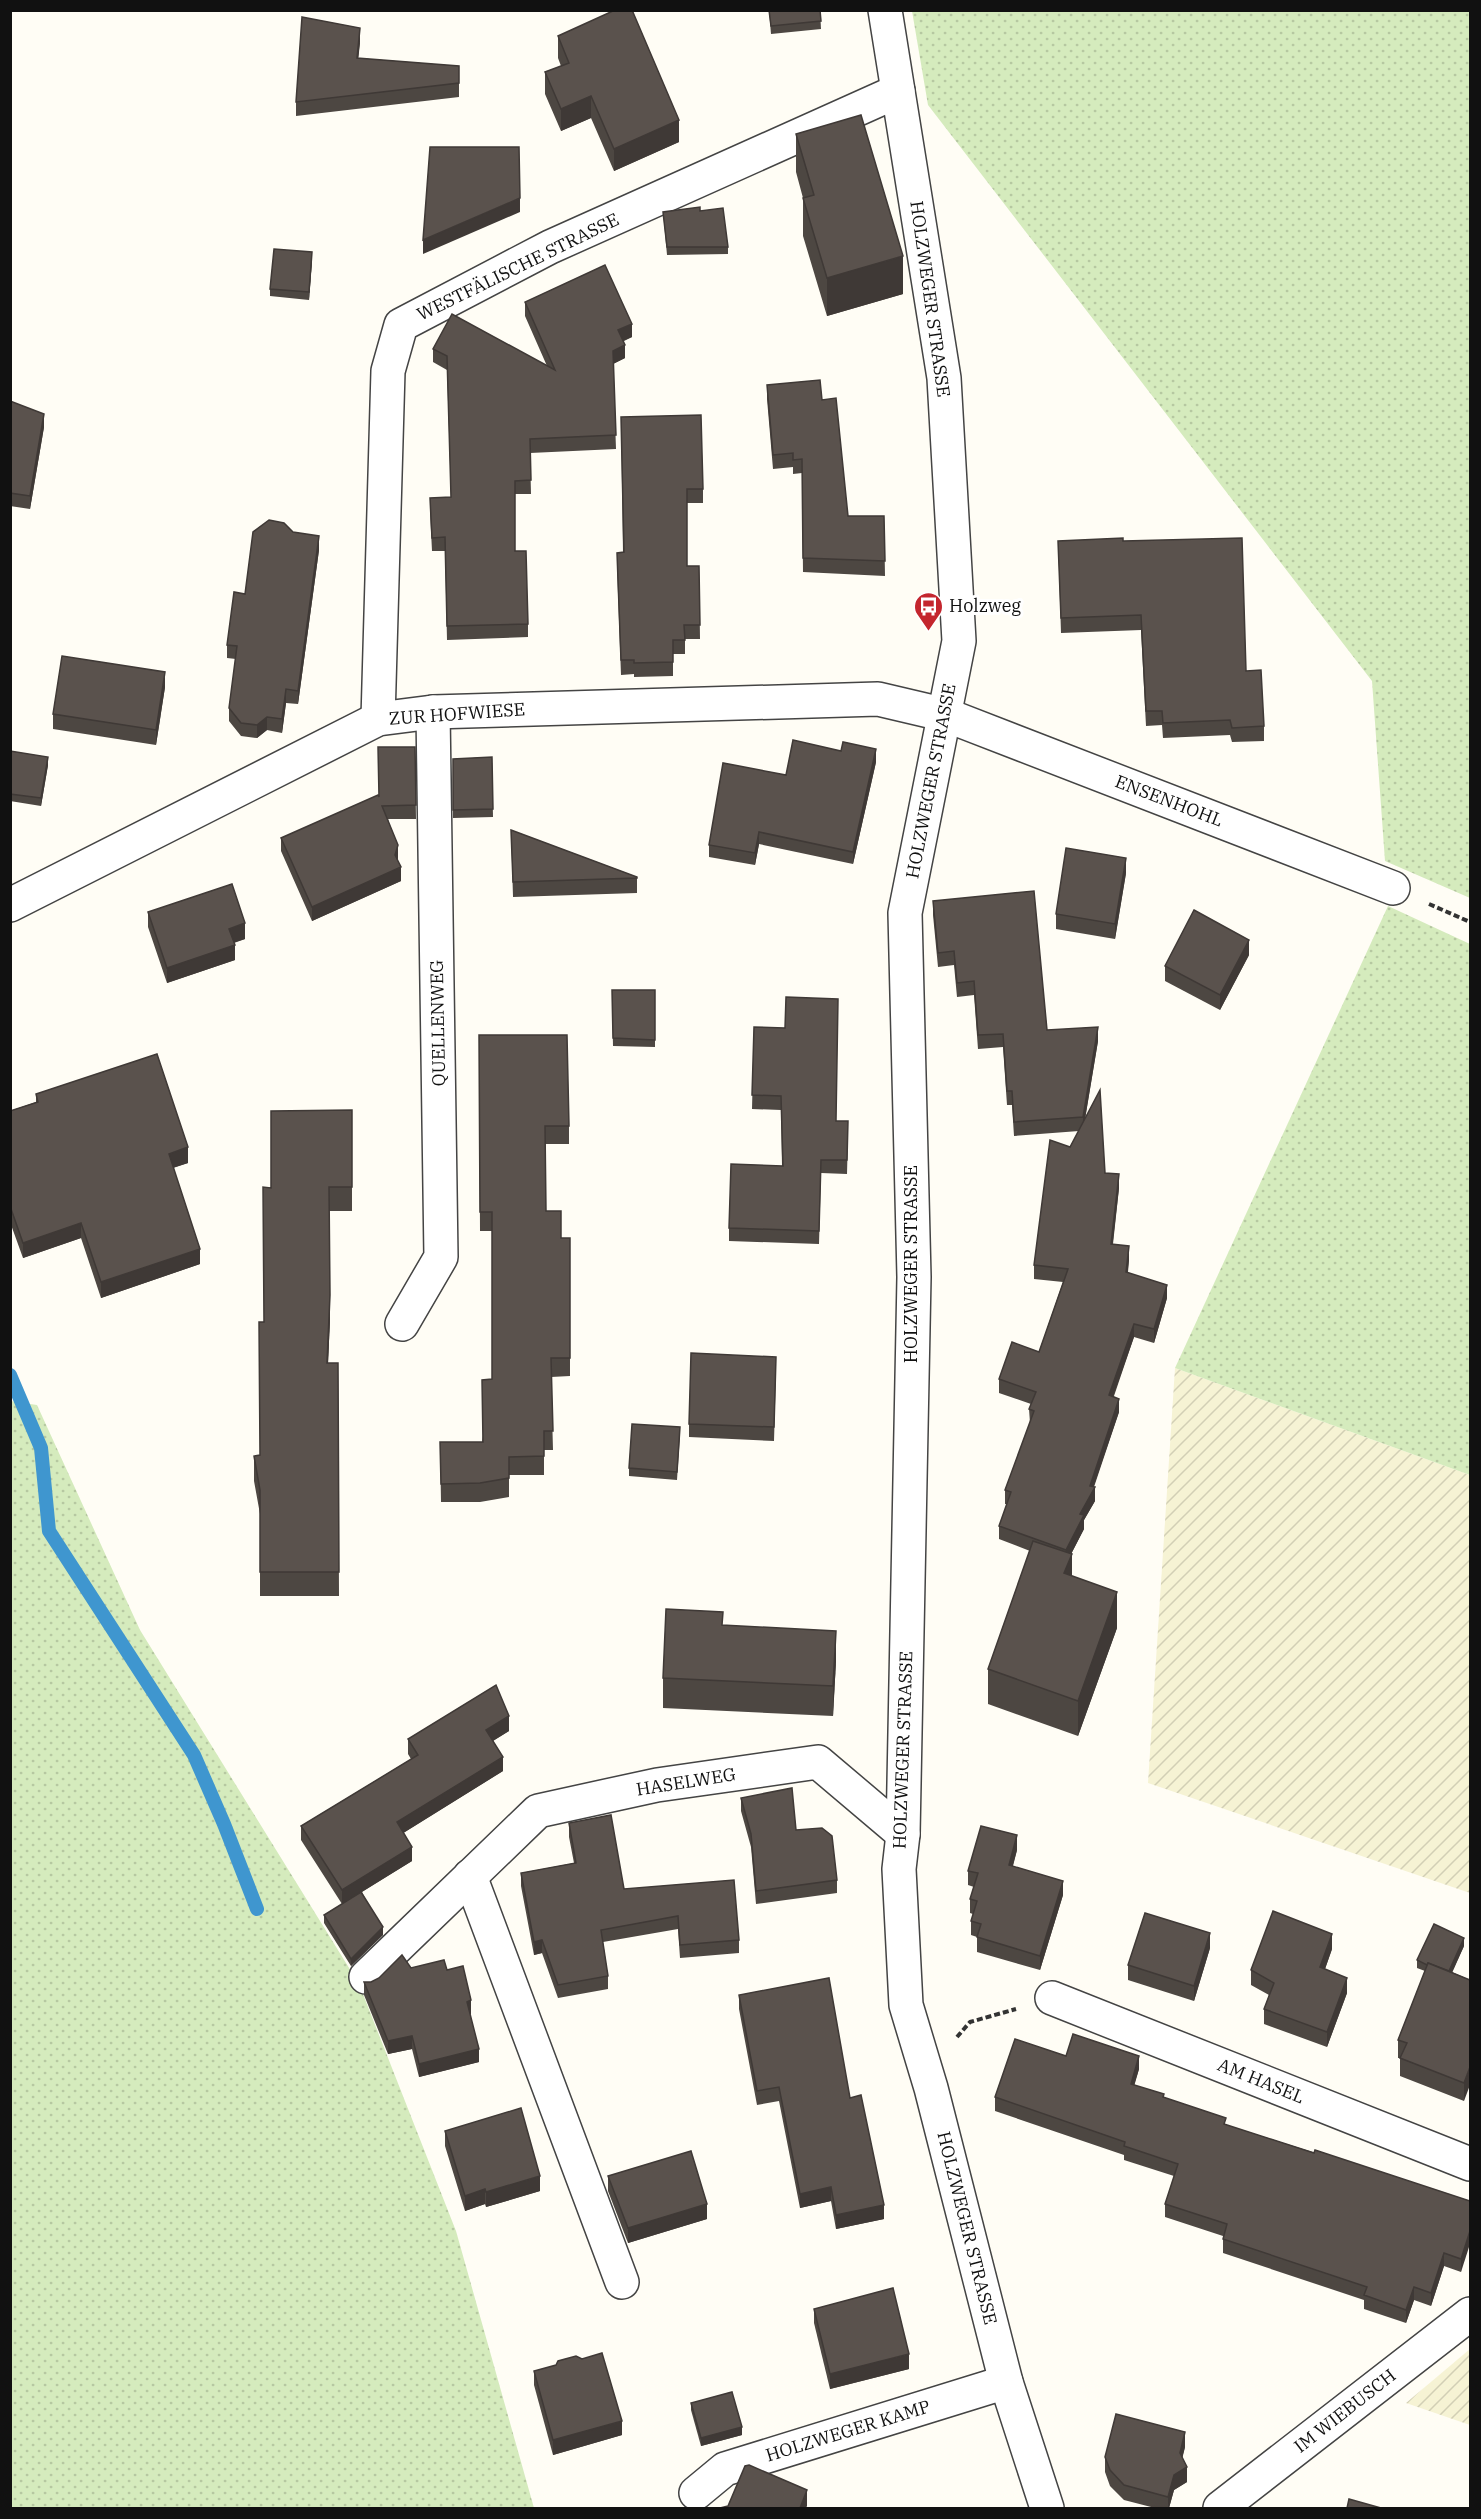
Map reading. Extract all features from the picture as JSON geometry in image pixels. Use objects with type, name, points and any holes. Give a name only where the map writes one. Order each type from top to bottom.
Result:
[{"type":"street","name":"HOLZWEGER STRASSE","points":[[885,10],[944,378],[959,641],[905,913],[914,1276],[903,1834],[898,1869],[906,2005],[931,2088],[1006,2382],[1047,2508]]},
{"type":"street","name":"WESTFÄLISCHE STRASSE","points":[[378,719],[388,372],[401,325],[550,247],[898,91]]},
{"type":"street","name":"ZUR HOFWIESE","points":[[10,905],[378,719],[433,712],[878,699],[946,714]]},
{"type":"street","name":"QUELLENWEG","points":[[402,1324],[441,1257],[433,712]]},
{"type":"street","name":"ENSENHOHL","points":[[946,714],[1393,888]]},
{"type":"street","name":"HASELWEG","points":[[366,1977],[538,1811],[657,1785],[818,1762],[903,1834]]},
{"type":"street","points":[[470,1876],[622,2282]]},
{"type":"street","name":"AM HASEL","points":[[1052,1998],[1470,2164]]},
{"type":"street","name":"IM WIEBUSCH","points":[[1220,2508],[1470,2314]]},
{"type":"street","name":"HOLZWEGER KAMP","points":[[696,2493],[725,2469],[1006,2382]]},
{"type":"path","points":[[1393,888],[1470,922]]},
{"type":"path","points":[[931,2088],[947,2049],[970,2022],[1052,1998]]},
{"type":"shaded area","points":[[1175,1368],[1470,1475],[1470,1893],[1148,1783]]},
{"type":"shaded area","points":[[1470,2349],[1470,2425],[1406,2403]]},
{"type":"green space","points":[[912,11],[1470,11],[1470,898],[1385,861],[1372,681],[928,105]]},
{"type":"green space","points":[[1388,906],[1470,944],[1470,1475],[1175,1368]]},
{"type":"green space","points":[[10,1401],[37,1405],[140,1630],[359,1984],[456,2231],[534,2508],[11,2508]]},
{"type":"building","points":[[615,10],[632,10],[679,120],[614,149],[591,96],[561,109],[545,72],[569,63],[558,36]]},
{"type":"building","points":[[769,10],[820,10],[821,21],[771,26]]},
{"type":"building","points":[[302,17],[360,28],[357,58],[459,66],[459,83],[296,102]]},
{"type":"building","points":[[861,115],[903,256],[827,278],[803,198],[814,195],[796,134]]},
{"type":"building","points":[[430,147],[519,147],[520,198],[423,240]]},
{"type":"building","points":[[700,207],[700,211],[723,208],[728,247],[667,247],[663,212]]},
{"type":"building","points":[[274,249],[312,252],[309,292],[270,289]]},
{"type":"building","points":[[605,265],[632,324],[618,330],[625,345],[613,351],[616,435],[530,439],[531,480],[515,481],[515,551],[526,551],[528,624],[447,626],[445,537],[432,538],[430,498],[451,497],[447,356],[433,349],[452,314],[555,370],[525,302]]},
{"type":"building","points":[[820,380],[822,400],[836,398],[848,516],[884,516],[885,561],[803,558],[802,459],[793,460],[793,453],[773,455],[767,385]]},
{"type":"building","points":[[10,401],[44,414],[30,496],[10,493]]},
{"type":"building","points":[[701,415],[703,489],[687,489],[687,566],[699,566],[700,625],[684,625],[685,640],[673,640],[673,662],[634,663],[634,660],[621,660],[617,553],[624,552],[621,417]]},
{"type":"building","points":[[269,520],[284,523],[293,532],[319,536],[298,691],[286,689],[282,719],[267,717],[257,725],[241,723],[229,708],[237,646],[227,645],[234,592],[245,594],[253,532]]},
{"type":"building","points":[[1123,538],[1123,541],[1242,538],[1246,671],[1261,670],[1264,726],[1232,728],[1230,720],[1163,723],[1162,711],[1146,711],[1141,615],[1061,618],[1058,541]]},
{"type":"building","points":[[62,656],[165,672],[156,730],[53,714]]},
{"type":"building","points":[[793,740],[841,751],[843,742],[876,749],[853,852],[759,832],[755,853],[709,845],[723,763],[786,775]]},
{"type":"building","points":[[378,747],[415,747],[416,805],[382,806],[398,845],[395,855],[401,867],[312,907],[281,838],[378,795],[379,797]]},
{"type":"building","points":[[10,751],[48,757],[41,798],[10,794]]},
{"type":"building","points":[[492,757],[493,809],[453,810],[453,759]]},
{"type":"building","points":[[511,830],[637,877],[637,878],[513,882]]},
{"type":"building","points":[[1066,848],[1126,858],[1115,924],[1056,914]]},
{"type":"building","points":[[232,884],[245,923],[229,929],[235,945],[167,968],[148,912]]},
{"type":"building","points":[[1034,891],[1047,1030],[1098,1027],[1083,1117],[1014,1122],[1012,1091],[1007,1091],[1003,1034],[978,1035],[974,981],[957,983],[954,951],[938,953],[933,901]]},
{"type":"building","points":[[1194,910],[1249,940],[1220,995],[1165,966]]},
{"type":"building","points":[[612,990],[655,990],[655,1040],[613,1038]]},
{"type":"building","points":[[786,997],[838,999],[836,1121],[848,1121],[847,1160],[821,1160],[819,1231],[729,1228],[731,1164],[783,1166],[781,1096],[752,1095],[754,1027],[785,1028]]},
{"type":"building","points":[[479,1035],[567,1035],[569,1126],[545,1126],[546,1211],[561,1211],[561,1238],[570,1238],[570,1358],[551,1358],[553,1431],[544,1431],[544,1456],[509,1457],[509,1478],[480,1483],[441,1484],[440,1442],[483,1442],[482,1380],[492,1379],[492,1212],[480,1212]]},
{"type":"building","points":[[157,1054],[188,1147],[169,1154],[200,1249],[101,1282],[81,1223],[23,1243],[10,1206],[10,1111],[38,1102],[36,1094]]},
{"type":"building","points":[[1100,1090],[1105,1173],[1119,1174],[1111,1244],[1129,1246],[1126,1272],[1167,1285],[1154,1329],[1134,1324],[1109,1395],[1119,1399],[1090,1486],[1095,1487],[1080,1514],[1084,1515],[1066,1550],[999,1526],[1011,1492],[1005,1490],[1034,1411],[1029,1409],[1036,1392],[999,1379],[1012,1342],[1039,1352],[1068,1269],[1034,1265],[1050,1140],[1070,1147]]},
{"type":"building","points":[[352,1110],[352,1187],[329,1187],[330,1295],[327,1363],[338,1363],[339,1572],[260,1572],[260,1490],[254,1456],[260,1455],[259,1322],[264,1322],[263,1187],[271,1188],[271,1111]]},
{"type":"building","points":[[691,1353],[776,1357],[774,1427],[689,1424]]},
{"type":"building","points":[[632,1424],[680,1427],[677,1472],[629,1468]]},
{"type":"building","points":[[1033,1541],[1072,1554],[1064,1573],[1117,1592],[1078,1701],[988,1669]]},
{"type":"building","points":[[666,1609],[723,1612],[722,1625],[836,1631],[833,1686],[663,1678]]},
{"type":"building","points":[[496,1685],[509,1716],[486,1730],[503,1757],[397,1822],[412,1847],[342,1890],[301,1826],[418,1755],[408,1739]]},
{"type":"building","points":[[792,1788],[796,1830],[822,1828],[832,1836],[837,1880],[756,1891],[751,1834],[741,1798]]},
{"type":"building","points":[[611,1815],[624,1889],[734,1880],[739,1940],[680,1945],[678,1916],[601,1930],[608,1976],[558,1985],[542,1940],[534,1942],[521,1873],[576,1863],[569,1823]]},
{"type":"building","points":[[981,1826],[1017,1835],[1009,1865],[1063,1881],[1040,1956],[977,1937],[981,1924],[971,1921],[977,1901],[970,1899],[978,1873],[968,1871]]},
{"type":"building","points":[[361,1892],[383,1927],[351,1959],[324,1915]]},
{"type":"building","points":[[1273,1911],[1332,1934],[1320,1967],[1347,1978],[1327,2032],[1264,2009],[1274,1983],[1251,1970]]},
{"type":"building","points":[[1145,1913],[1210,1933],[1194,1986],[1128,1965]]},
{"type":"building","points":[[1434,1924],[1464,1938],[1449,1971],[1417,1960]]},
{"type":"building","points":[[402,1955],[411,1968],[444,1960],[447,1970],[463,1966],[471,2000],[467,2002],[479,2049],[419,2064],[412,2036],[388,2041],[364,1982],[371,1982],[379,1978]]},
{"type":"building","points":[[1428,1963],[1470,1980],[1470,2067],[1464,2083],[1400,2058],[1407,2043],[1398,2040]]},
{"type":"building","points":[[829,1978],[850,2098],[861,2095],[884,2205],[836,2215],[831,2187],[800,2194],[779,2087],[757,2091],[739,1995]]},
{"type":"building","points":[[1073,2034],[1139,2056],[1131,2084],[1226,2118],[1224,2124],[1314,2153],[1315,2150],[1470,2201],[1470,2231],[1461,2259],[1444,2253],[1431,2293],[1414,2287],[1406,2310],[1364,2295],[1367,2287],[1223,2239],[1227,2224],[1165,2204],[1178,2164],[1124,2146],[1125,2142],[995,2097],[1015,2039],[1066,2056]]},
{"type":"building","points":[[521,2108],[540,2176],[465,2196],[445,2131]]},
{"type":"building","points":[[691,2151],[707,2204],[628,2228],[608,2176]]},
{"type":"building","points":[[893,2288],[909,2354],[830,2374],[814,2309]]},
{"type":"building","points":[[602,2353],[622,2421],[553,2440],[534,2371],[576,2356],[582,2359]]},
{"type":"building","points":[[732,2392],[742,2427],[701,2438],[691,2403]]},
{"type":"building","points":[[1116,2414],[1185,2432],[1180,2453],[1187,2467],[1174,2475],[1168,2497],[1124,2485],[1110,2470],[1105,2457]]},
{"type":"building","points":[[749,2465],[807,2490],[800,2508],[720,2508],[728,2506],[745,2466]]},
{"type":"building","points":[[1349,2499],[1381,2508],[1347,2508]]},
{"type":"waterway","points":[[10,1375],[41,1448],[49,1531],[194,1755],[257,1909]]},
{"type":"place","name":"Holzweg","points":[[928,632]]}]
